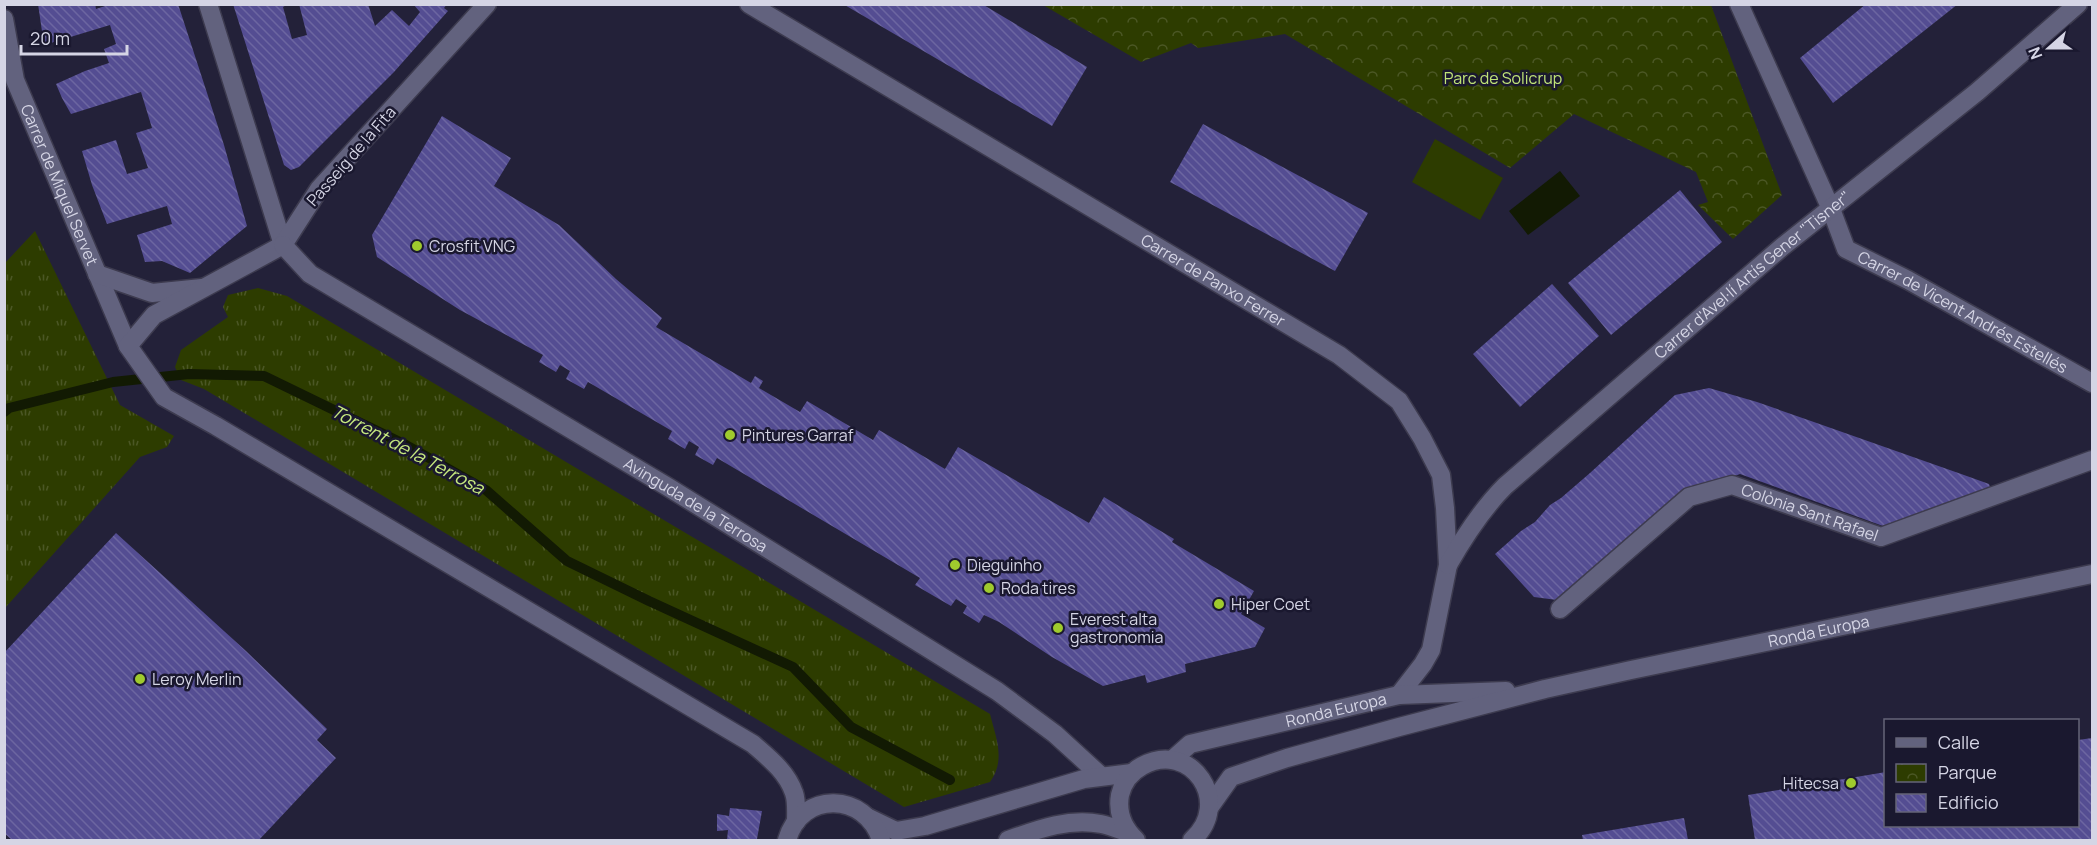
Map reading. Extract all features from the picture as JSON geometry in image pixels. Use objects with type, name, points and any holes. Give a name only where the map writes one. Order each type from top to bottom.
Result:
[{"type":"street","points":[[208,4],[283,245]]},
{"type":"street","name":"Passeig de la Fita","points":[[128,346],[154,315],[283,245],[319,189],[487,4]]},
{"type":"street","name":"Carrer de Panxo Ferrer","points":[[749,4],[1340,355],[1399,401],[1441,475],[1448,565],[1431,650],[1400,695]]},
{"type":"street","name":"Carrer de Vicent Andrés Estellés","points":[[1739,4],[1831,209],[1846,249],[1908,280],[2092,383]]},
{"type":"street","name":"Carrer d'Avel·lí Artís Gener \"Tisner\"","points":[[1448,565],[1466,533],[1505,486],[1782,247],[1977,92],[2078,4]]},
{"type":"street","name":"Carrer de Miquel Servet","points":[[4,19],[10,85],[128,346]]},
{"type":"street","name":"Avinguda de la Terrosa","points":[[283,245],[310,274],[668,487],[997,691],[1055,734],[1101,776]]},
{"type":"street","name":"Passeig de la Fita","points":[[97,274],[152,293],[202,288]]},
{"type":"street","points":[[128,346],[164,397],[753,744],[773,762],[786,778],[795,795],[796,822],[787,840]]},
{"type":"street","name":"Colònia Sant Rafael","points":[[1560,609],[1689,497],[1732,485],[1881,537],[2092,460]]},
{"type":"street","name":"Ronda Europa","points":[[1192,840],[1204,827],[1209,808],[1231,777],[1287,758],[1545,688],[2092,575]]},
{"type":"street","name":"Ronda Europa","points":[[796,822],[810,810],[828,804],[857,809],[869,818],[896,831],[925,826],[1084,779],[1132,773],[1151,762],[1172,760],[1190,744],[1400,695],[1439,695],[1545,688]]},
{"type":"street","points":[[1172,760],[1185,765],[1200,777],[1208,794],[1209,808]]},
{"type":"street","points":[[1132,773],[1123,786],[1119,802],[1121,819],[1132,837]]},
{"type":"street","points":[[869,818],[881,840]]},
{"type":"street","points":[[1008,840],[1047,826],[1070,822],[1102,824],[1132,837]]},
{"type":"green space","name":"Parc de Solicrup","points":[[1043,5],[1711,5],[1782,195],[1733,239],[1698,205],[1708,202],[1696,172],[1574,114],[1510,168],[1285,34],[1198,48],[1191,43],[1141,62]]},
{"type":"green space","points":[[1435,139],[1503,178],[1480,220],[1412,182]]},
{"type":"green space","points":[[35,231],[120,405],[174,436],[167,447],[140,457],[5,608],[5,263]]},
{"type":"green space","points":[[258,288],[287,296],[990,714],[999,757],[995,774],[990,782],[904,807],[204,389],[181,380],[175,367],[181,350],[228,317],[223,307],[228,295]]},
{"type":"shaded area","points":[[1560,171],[1580,196],[1528,235],[1509,211]]},
{"type":"building","points":[[38,4],[95,4],[96,9],[111,4],[178,4],[224,145],[247,226],[190,273],[162,261],[145,262],[137,235],[172,224],[167,206],[107,224],[82,151],[116,140],[127,174],[148,168],[136,133],[152,128],[141,92],[71,114],[56,84],[109,63],[104,49],[116,44],[110,25],[44,45]]},
{"type":"building","points":[[233,4],[288,4],[283,7],[292,39],[307,35],[299,4],[368,4],[375,26],[392,10],[409,26],[420,12],[413,4],[447,4],[444,8],[448,11],[394,72],[299,167],[291,170],[284,165]]},
{"type":"building","points":[[843,4],[982,4],[1087,67],[1052,126]]},
{"type":"building","points":[[1866,4],[1958,4],[1833,103],[1800,58]]},
{"type":"building","points":[[442,116],[511,158],[494,186],[559,225],[616,279],[662,318],[656,327],[751,383],[755,376],[763,381],[759,388],[800,412],[807,401],[873,440],[879,430],[945,469],[958,447],[1089,523],[1104,497],[1174,539],[1172,542],[1254,591],[1241,614],[1265,628],[1255,647],[1185,664],[1186,672],[1147,683],[1145,675],[1103,686],[1052,657],[999,622],[984,615],[979,623],[963,613],[967,606],[956,599],[951,606],[915,585],[920,578],[717,458],[713,465],[695,455],[699,447],[689,441],[685,449],[668,439],[672,431],[588,382],[584,389],[566,379],[570,371],[560,365],[556,372],[539,362],[543,355],[460,310],[377,257],[372,235]]},
{"type":"building","points":[[1203,124],[1368,213],[1335,271],[1170,182]]},
{"type":"building","points":[[1680,190],[1722,242],[1611,335],[1568,283]]},
{"type":"building","points":[[1552,284],[1599,336],[1520,407],[1473,354]]},
{"type":"building","points":[[1709,388],[1811,421],[1989,484],[1990,487],[1883,526],[1740,474],[1677,497],[1557,600],[1534,597],[1495,554],[1535,522],[1550,505],[1590,473],[1675,395]]},
{"type":"building","name":"Leroy Merlin","points":[[116,533],[246,651],[327,729],[317,740],[336,758],[259,840],[12,840],[4,833],[4,653]]},
{"type":"building","name":"Hitecsa","points":[[2092,738],[2092,840],[1755,840],[1748,795],[1884,772],[1884,827],[2079,827],[2079,740]]},
{"type":"building","points":[[730,808],[762,811],[757,839],[727,840],[728,830],[717,831],[717,814],[729,816]]},
{"type":"building","points":[[1684,818],[1688,840],[1583,840],[1582,835]]},
{"type":"waterway","name":"Torrent de la Terrosa","points":[[4,412],[9,408],[113,382],[189,374],[264,376],[406,445],[486,490],[567,561],[793,667],[851,727],[950,780]]},
{"type":"place","name":"Crosfit VNG","points":[[417,246]]},
{"type":"place","name":"Pintures Garraf","points":[[730,435]]},
{"type":"place","name":"Dieguinho","points":[[955,565]]},
{"type":"place","name":"Roda tires","points":[[989,588]]},
{"type":"place","name":"Hiper Coet","points":[[1219,604]]},
{"type":"place","name":"Everest alta gastronomia","points":[[1058,628]]},
{"type":"place","name":"Leroy Merlin","points":[[140,679]]},
{"type":"place","name":"Hitecsa","points":[[1851,783]]}]
